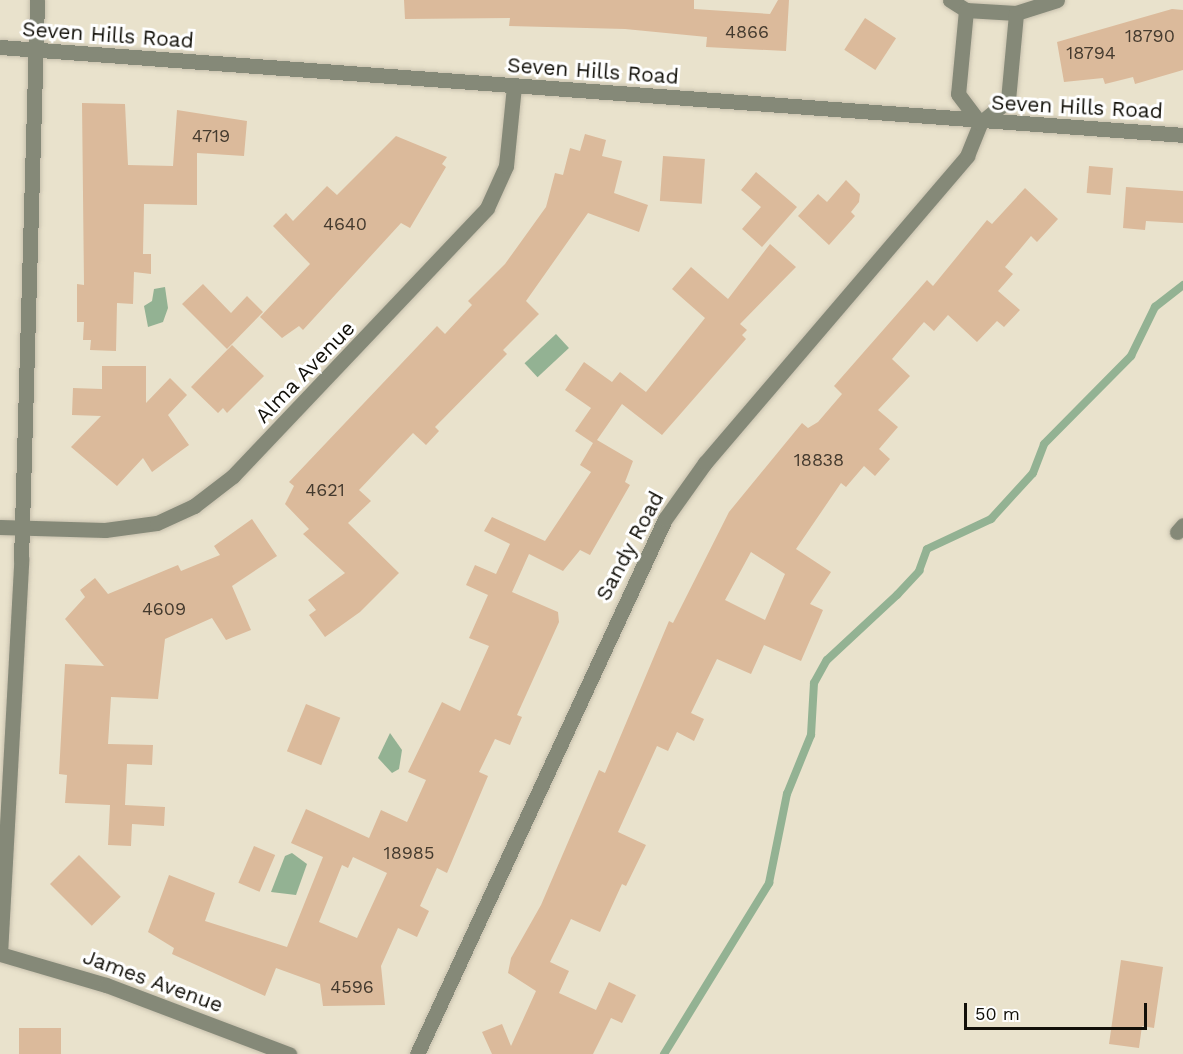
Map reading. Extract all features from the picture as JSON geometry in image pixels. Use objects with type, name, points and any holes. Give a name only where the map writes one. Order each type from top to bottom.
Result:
[{"type":"street","points":[[0,954],[22,528],[34,50],[38,0]]},
{"type":"street","points":[[950,0],[966,10],[1016,13],[1057,0]]},
{"type":"street","points":[[966,10],[958,94],[980,123]]},
{"type":"street","name":"Sandy Road","points":[[417,1054],[665,519],[705,464],[967,156],[980,123],[1008,100],[1016,13]]},
{"type":"street","name":"Seven Hills Road","points":[[0,48],[980,123],[1183,135]]},
{"type":"street","name":"Alma Avenue","points":[[0,527],[105,530],[157,523],[194,506],[233,476],[487,208],[506,166],[514,86]]},
{"type":"street","name":"James Avenue","points":[[0,954],[106,985],[289,1054]]},
{"type":"shaded area","points":[[165,287],[168,308],[163,322],[148,327],[144,306],[152,301],[154,289]]},
{"type":"shaded area","points":[[556,334],[569,348],[538,377],[525,363]]},
{"type":"shaded area","points":[[390,733],[402,750],[399,769],[392,773],[378,758]]},
{"type":"shaded area","points":[[292,853],[307,864],[296,895],[271,892],[285,856]]},
{"type":"building","points":[[404,0],[694,0],[694,9],[770,14],[778,0],[789,0],[786,51],[706,47],[707,37],[625,29],[509,26],[510,18],[405,19]]},
{"type":"building","points":[[1172,9],[1183,10],[1183,70],[1135,84],[1133,77],[1105,84],[1103,78],[1064,82],[1057,42]]},
{"type":"building","points":[[865,18],[896,38],[875,70],[844,50]]},
{"type":"building","points":[[82,103],[125,104],[128,165],[173,166],[177,110],[247,121],[244,156],[197,153],[197,205],[144,204],[143,254],[151,254],[151,274],[134,272],[133,304],[117,303],[116,351],[90,350],[91,340],[83,340],[84,322],[77,322],[77,284],[84,285]]},
{"type":"building","points":[[585,134],[606,140],[602,156],[622,161],[614,193],[648,205],[639,232],[588,213],[526,301],[539,314],[503,350],[507,354],[435,427],[439,431],[426,445],[413,433],[359,490],[371,501],[348,523],[399,573],[360,612],[325,637],[309,615],[316,610],[308,600],[345,573],[303,534],[309,529],[285,504],[294,486],[289,482],[437,326],[445,334],[472,305],[468,301],[505,264],[546,207],[555,173],[563,175],[570,148],[580,151]]},
{"type":"building","points":[[396,136],[447,157],[442,164],[446,167],[410,228],[401,223],[303,330],[299,326],[282,338],[260,317],[310,264],[273,226],[286,213],[293,221],[327,186],[337,195]]},
{"type":"building","points":[[663,156],[705,159],[702,204],[660,201]]},
{"type":"building","points":[[1089,166],[1113,168],[1111,195],[1087,193]]},
{"type":"building","points":[[756,172],[797,207],[762,247],[742,229],[761,207],[741,190]]},
{"type":"building","points":[[846,180],[860,194],[859,202],[851,212],[855,216],[829,245],[798,216],[818,194],[827,202]]},
{"type":"building","points":[[1126,187],[1183,191],[1183,223],[1146,221],[1145,230],[1123,228]]},
{"type":"building","points":[[1025,188],[1058,219],[1037,242],[1031,236],[1005,267],[1013,274],[998,291],[1020,310],[1004,327],[997,321],[977,342],[948,315],[934,331],[924,322],[892,359],[910,376],[878,410],[898,427],[879,449],[890,459],[875,476],[864,466],[846,487],[841,483],[796,549],[831,572],[810,604],[823,610],[801,661],[764,645],[751,674],[717,659],[691,713],[704,719],[694,741],[677,732],[668,751],[657,746],[618,832],[646,845],[626,886],[622,884],[600,932],[571,919],[550,962],[569,971],[559,993],[596,1010],[609,982],[636,995],[622,1023],[611,1018],[593,1054],[492,1054],[482,1032],[502,1024],[511,1046],[536,991],[508,973],[511,958],[541,905],[599,770],[605,773],[669,621],[673,623],[729,512],[802,423],[808,428],[818,422],[842,394],[834,386],[927,280],[933,286],[987,220],[992,224]],"holes":[[[751,552],[785,574],[765,620],[725,600]]]},
{"type":"building","points":[[770,244],[796,267],[740,324],[747,330],[742,335],[746,339],[662,435],[622,404],[597,440],[633,461],[625,482],[630,485],[590,555],[580,550],[563,571],[529,554],[512,592],[558,612],[559,622],[517,715],[522,717],[510,745],[495,739],[479,772],[488,776],[447,873],[437,868],[420,906],[429,911],[417,937],[398,928],[381,966],[385,1005],[323,1006],[320,984],[276,968],[265,996],[172,954],[174,948],[148,932],[169,875],[215,893],[205,921],[287,947],[323,857],[291,843],[306,809],[369,838],[381,810],[407,822],[426,780],[408,772],[442,702],[460,711],[489,646],[469,638],[488,595],[466,585],[475,565],[496,574],[510,544],[484,531],[492,517],[545,541],[591,472],[580,465],[593,443],[575,431],[591,408],[565,390],[584,362],[612,382],[620,372],[646,392],[705,318],[672,289],[691,267],[728,299]],"holes":[[[353,857],[387,873],[357,938],[319,922],[342,865],[348,868]]]},
{"type":"building","points":[[203,284],[231,313],[247,296],[263,312],[227,349],[182,304]]},
{"type":"building","points":[[232,345],[264,376],[227,413],[223,408],[218,413],[191,387]]},
{"type":"building","points":[[102,366],[146,366],[146,403],[170,378],[187,395],[168,415],[189,445],[152,472],[143,458],[117,486],[71,447],[101,416],[72,415],[73,388],[102,389]]},
{"type":"building","points":[[252,519],[277,556],[232,586],[251,630],[226,640],[212,618],[165,639],[158,699],[111,697],[108,744],[153,745],[152,765],[127,764],[125,805],[165,807],[164,826],[132,824],[131,846],[108,845],[110,805],[65,803],[67,775],[59,774],[65,664],[104,666],[65,619],[85,597],[80,590],[95,578],[108,594],[178,565],[181,571],[220,555],[214,546]]},
{"type":"building","points":[[306,704],[340,718],[321,765],[287,751]]},
{"type":"building","points":[[254,846],[275,855],[260,892],[238,883]]},
{"type":"building","points":[[79,855],[121,897],[92,926],[50,884]]},
{"type":"building","points":[[1121,960],[1163,967],[1154,1028],[1142,1026],[1139,1048],[1109,1044]]},
{"type":"building","points":[[19,1028],[61,1028],[61,1054],[19,1054]]},
{"type":"waterway","points":[[664,1054],[769,883],[787,794],[811,735],[814,683],[827,660],[897,595],[919,571],[927,549],[991,519],[1033,473],[1044,444],[1131,356],[1155,307],[1183,285]]}]
